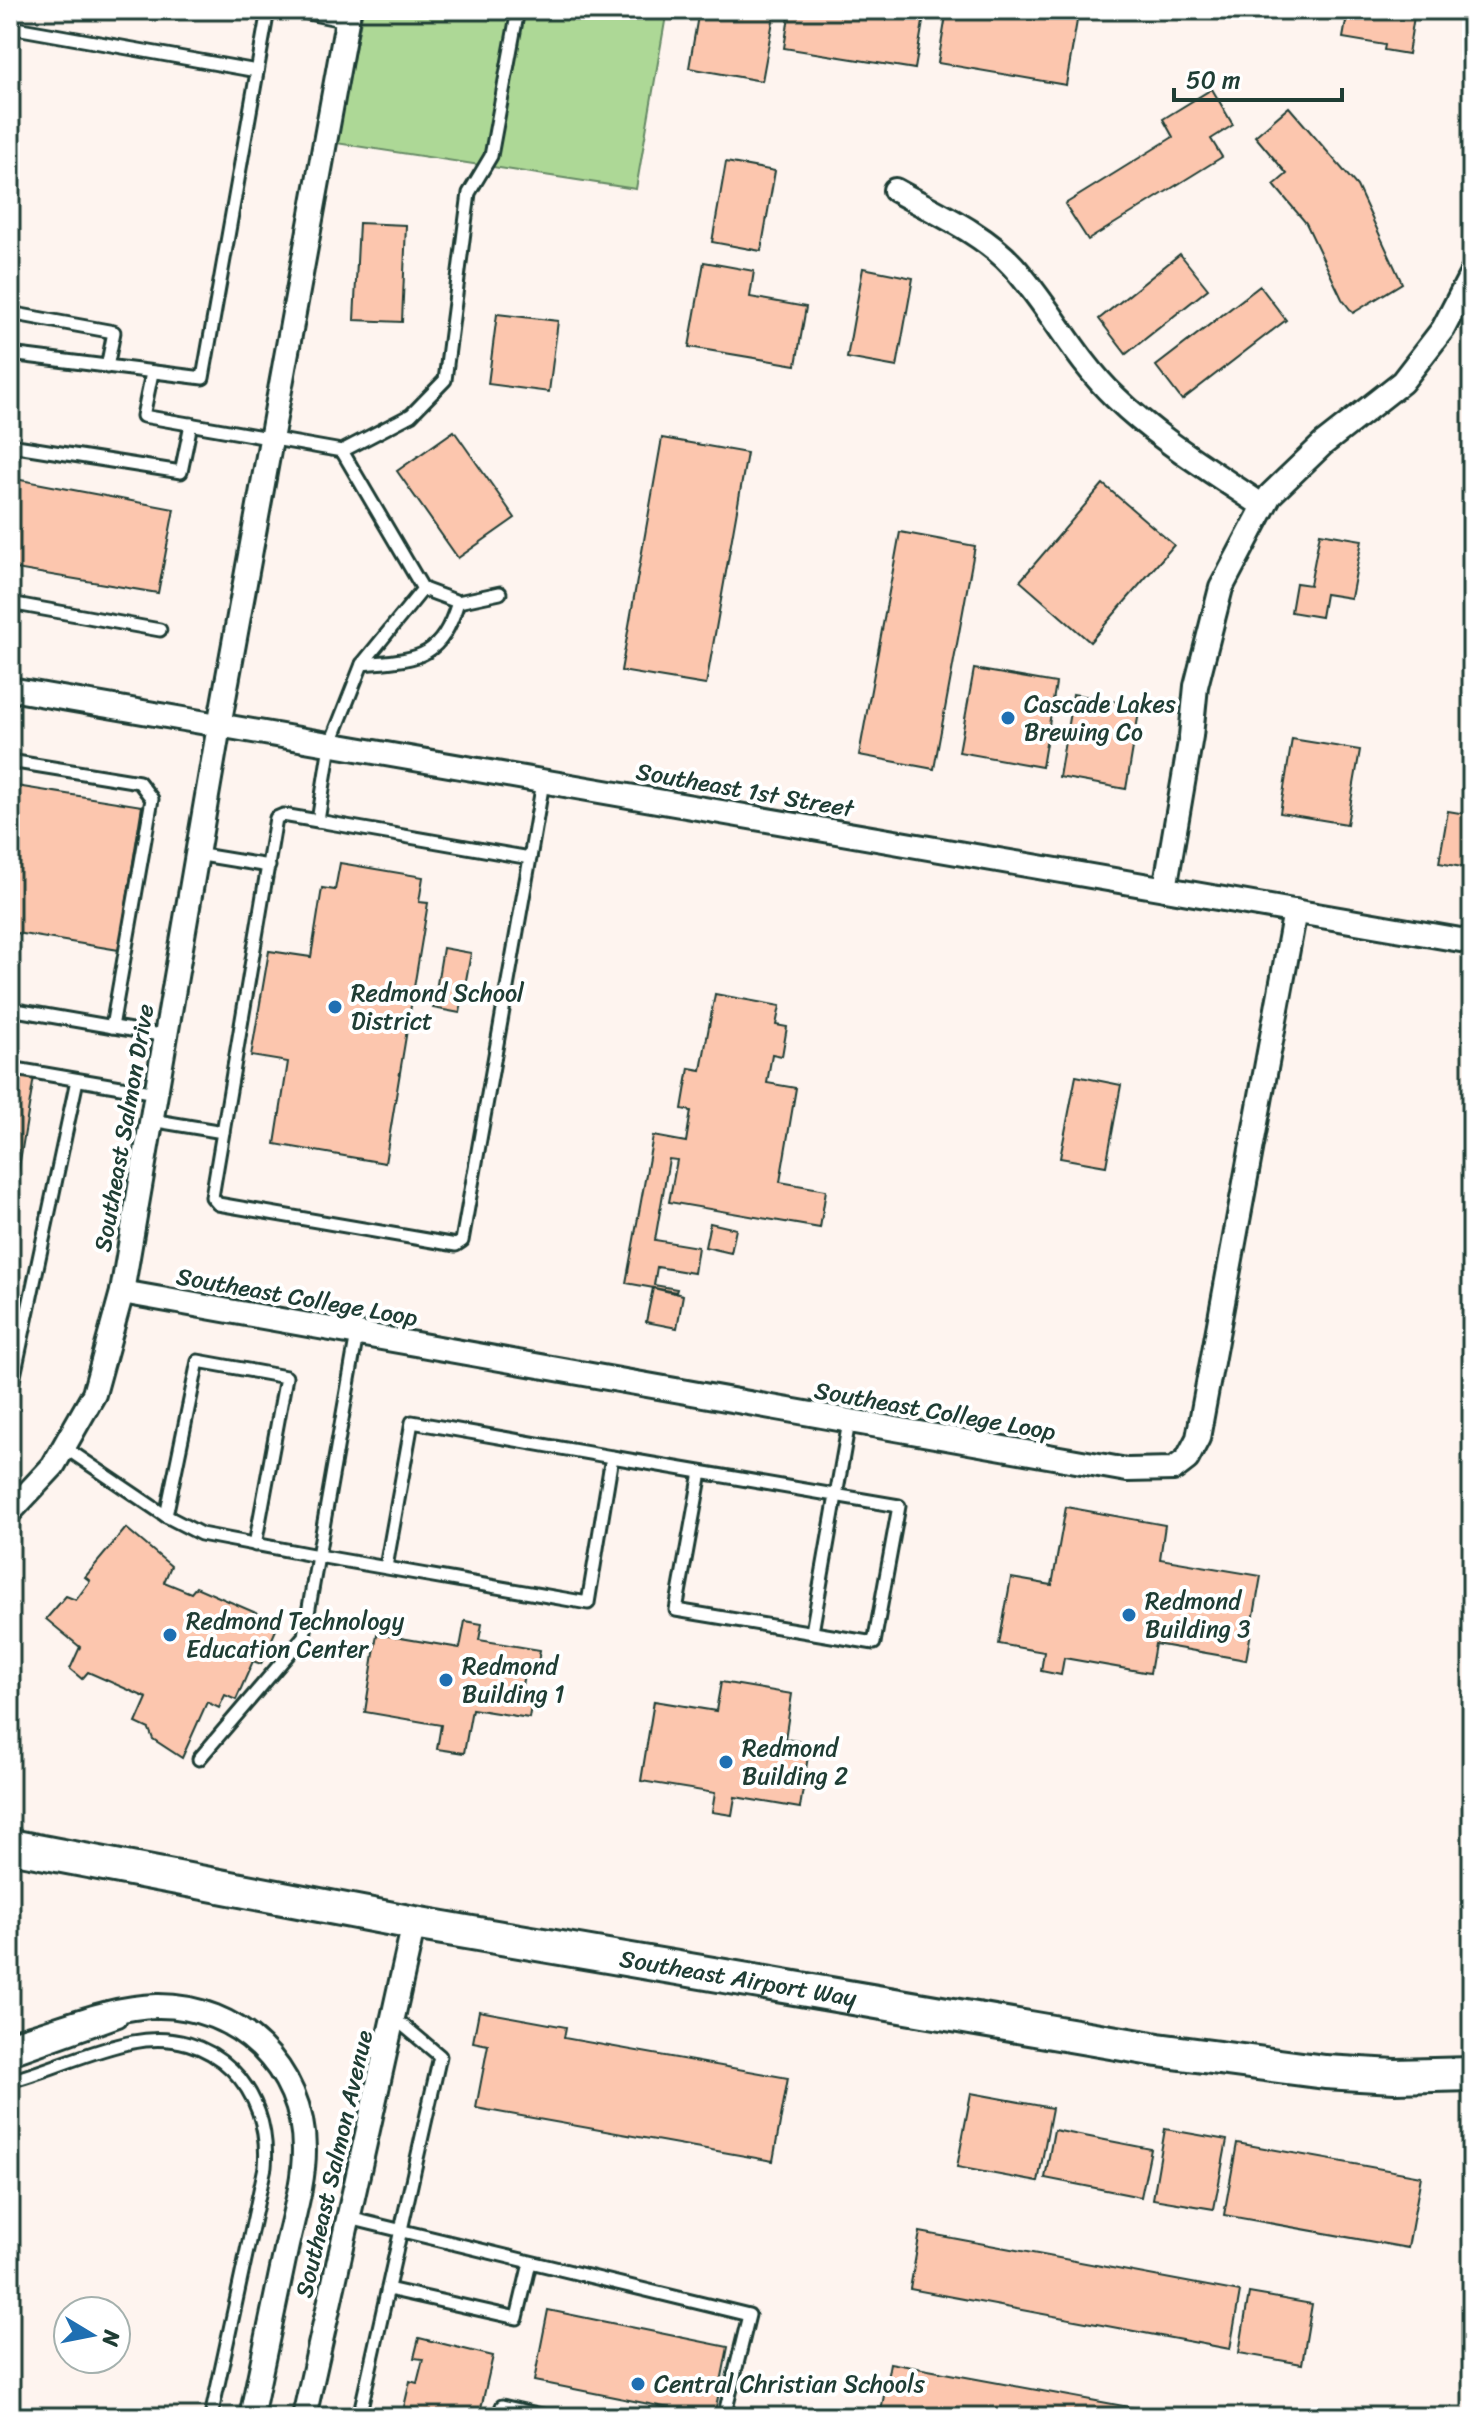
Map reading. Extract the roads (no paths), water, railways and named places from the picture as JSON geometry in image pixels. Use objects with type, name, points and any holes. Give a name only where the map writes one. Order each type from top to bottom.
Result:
[{"type":"main road","name":"Southeast Airport Way","points":[[10,1846],[414,1923],[1158,2050],[1325,2072],[1395,2076],[1472,2074]]},
{"type":"street","name":"Southeast Salmon Drive","points":[[10,1512],[53,1466],[94,1394],[122,1292],[196,854],[348,15]]},
{"type":"street","points":[[895,190],[970,232],[1012,265],[1114,397],[1166,440],[1263,506]]},
{"type":"street","points":[[1165,889],[1191,736],[1196,686],[1221,588],[1270,495],[1323,444],[1402,382],[1443,329],[1472,273]]},
{"type":"street","name":"Southeast 1st Street","points":[[10,689],[1472,942]]},
{"type":"street","name":"Southeast College Loop","points":[[122,1292],[1127,1470],[1165,1470],[1187,1459],[1198,1438],[1295,911]]},
{"type":"street","name":"Southeast Salmon Avenue","points":[[304,2417],[414,1923]]},
{"type":"street","points":[[10,2043],[132,2009],[190,2009],[234,2026],[272,2057],[284,2073],[299,2109],[303,2129],[302,2172],[251,2417]]},
{"type":"lane","points":[[10,354],[203,378],[268,10]]},
{"type":"lane","points":[[293,10],[348,15]]},
{"type":"lane","points":[[152,373],[143,416],[270,440],[342,451],[411,415],[445,380],[469,193],[491,156],[518,10]]},
{"type":"lane","points":[[10,27],[257,71]]},
{"type":"lane","points":[[10,313],[114,332],[107,367]]},
{"type":"lane","points":[[10,445],[181,472],[191,424]]},
{"type":"lane","points":[[342,451],[423,589],[458,602],[500,593]]},
{"type":"lane","points":[[318,821],[330,745],[362,664],[423,589]]},
{"type":"lane","points":[[362,664],[418,659],[449,631],[458,602]]},
{"type":"lane","points":[[10,603],[160,630]]},
{"type":"lane","points":[[10,761],[139,782],[152,799],[112,1027]]},
{"type":"lane","points":[[530,858],[283,815],[276,818],[212,1197],[218,1204],[456,1245],[462,1241],[530,858],[543,782]]},
{"type":"lane","points":[[196,854],[269,866]]},
{"type":"lane","points":[[10,1009],[166,1036]]},
{"type":"lane","points":[[10,1068],[156,1093]]},
{"type":"lane","points":[[10,1395],[77,1080]]},
{"type":"lane","points":[[151,1120],[223,1132]]},
{"type":"lane","points":[[199,1759],[304,1636],[357,1334]]},
{"type":"lane","points":[[166,1516],[198,1361],[286,1377],[255,1545]]},
{"type":"lane","points":[[386,1567],[412,1422],[899,1506],[874,1643],[676,1610],[701,1472]]},
{"type":"lane","points":[[812,1632],[849,1422]]},
{"type":"lane","points":[[64,1447],[166,1516],[201,1534],[588,1603],[612,1457]]},
{"type":"lane","points":[[10,2059],[126,2018],[132,2009]]},
{"type":"lane","points":[[359,2417],[440,2056],[403,2025],[392,2021]]},
{"type":"lane","points":[[10,2081],[132,2042],[171,2039],[217,2058],[236,2072],[252,2092],[268,2138],[265,2167],[211,2417]]},
{"type":"lane","points":[[349,2218],[749,2315],[724,2417]]},
{"type":"lane","points":[[388,2289],[517,2318],[530,2263]]},
{"type":"lane","points":[[500,2417],[502,2406],[551,2417]]},
{"type":"place","name":"Cascade Lakes Brewing Co","points":[[1008,718]]},
{"type":"place","name":"Redmond School District","points":[[335,1007]]},
{"type":"place","name":"Redmond Building 3","points":[[1129,1615]]},
{"type":"place","name":"Redmond Technology Education Center","points":[[170,1635]]},
{"type":"place","name":"Redmond Building 1","points":[[446,1680]]},
{"type":"place","name":"Redmond Building 2","points":[[726,1762]]},
{"type":"place","name":"Central Christian Schools","points":[[638,2384]]}]
